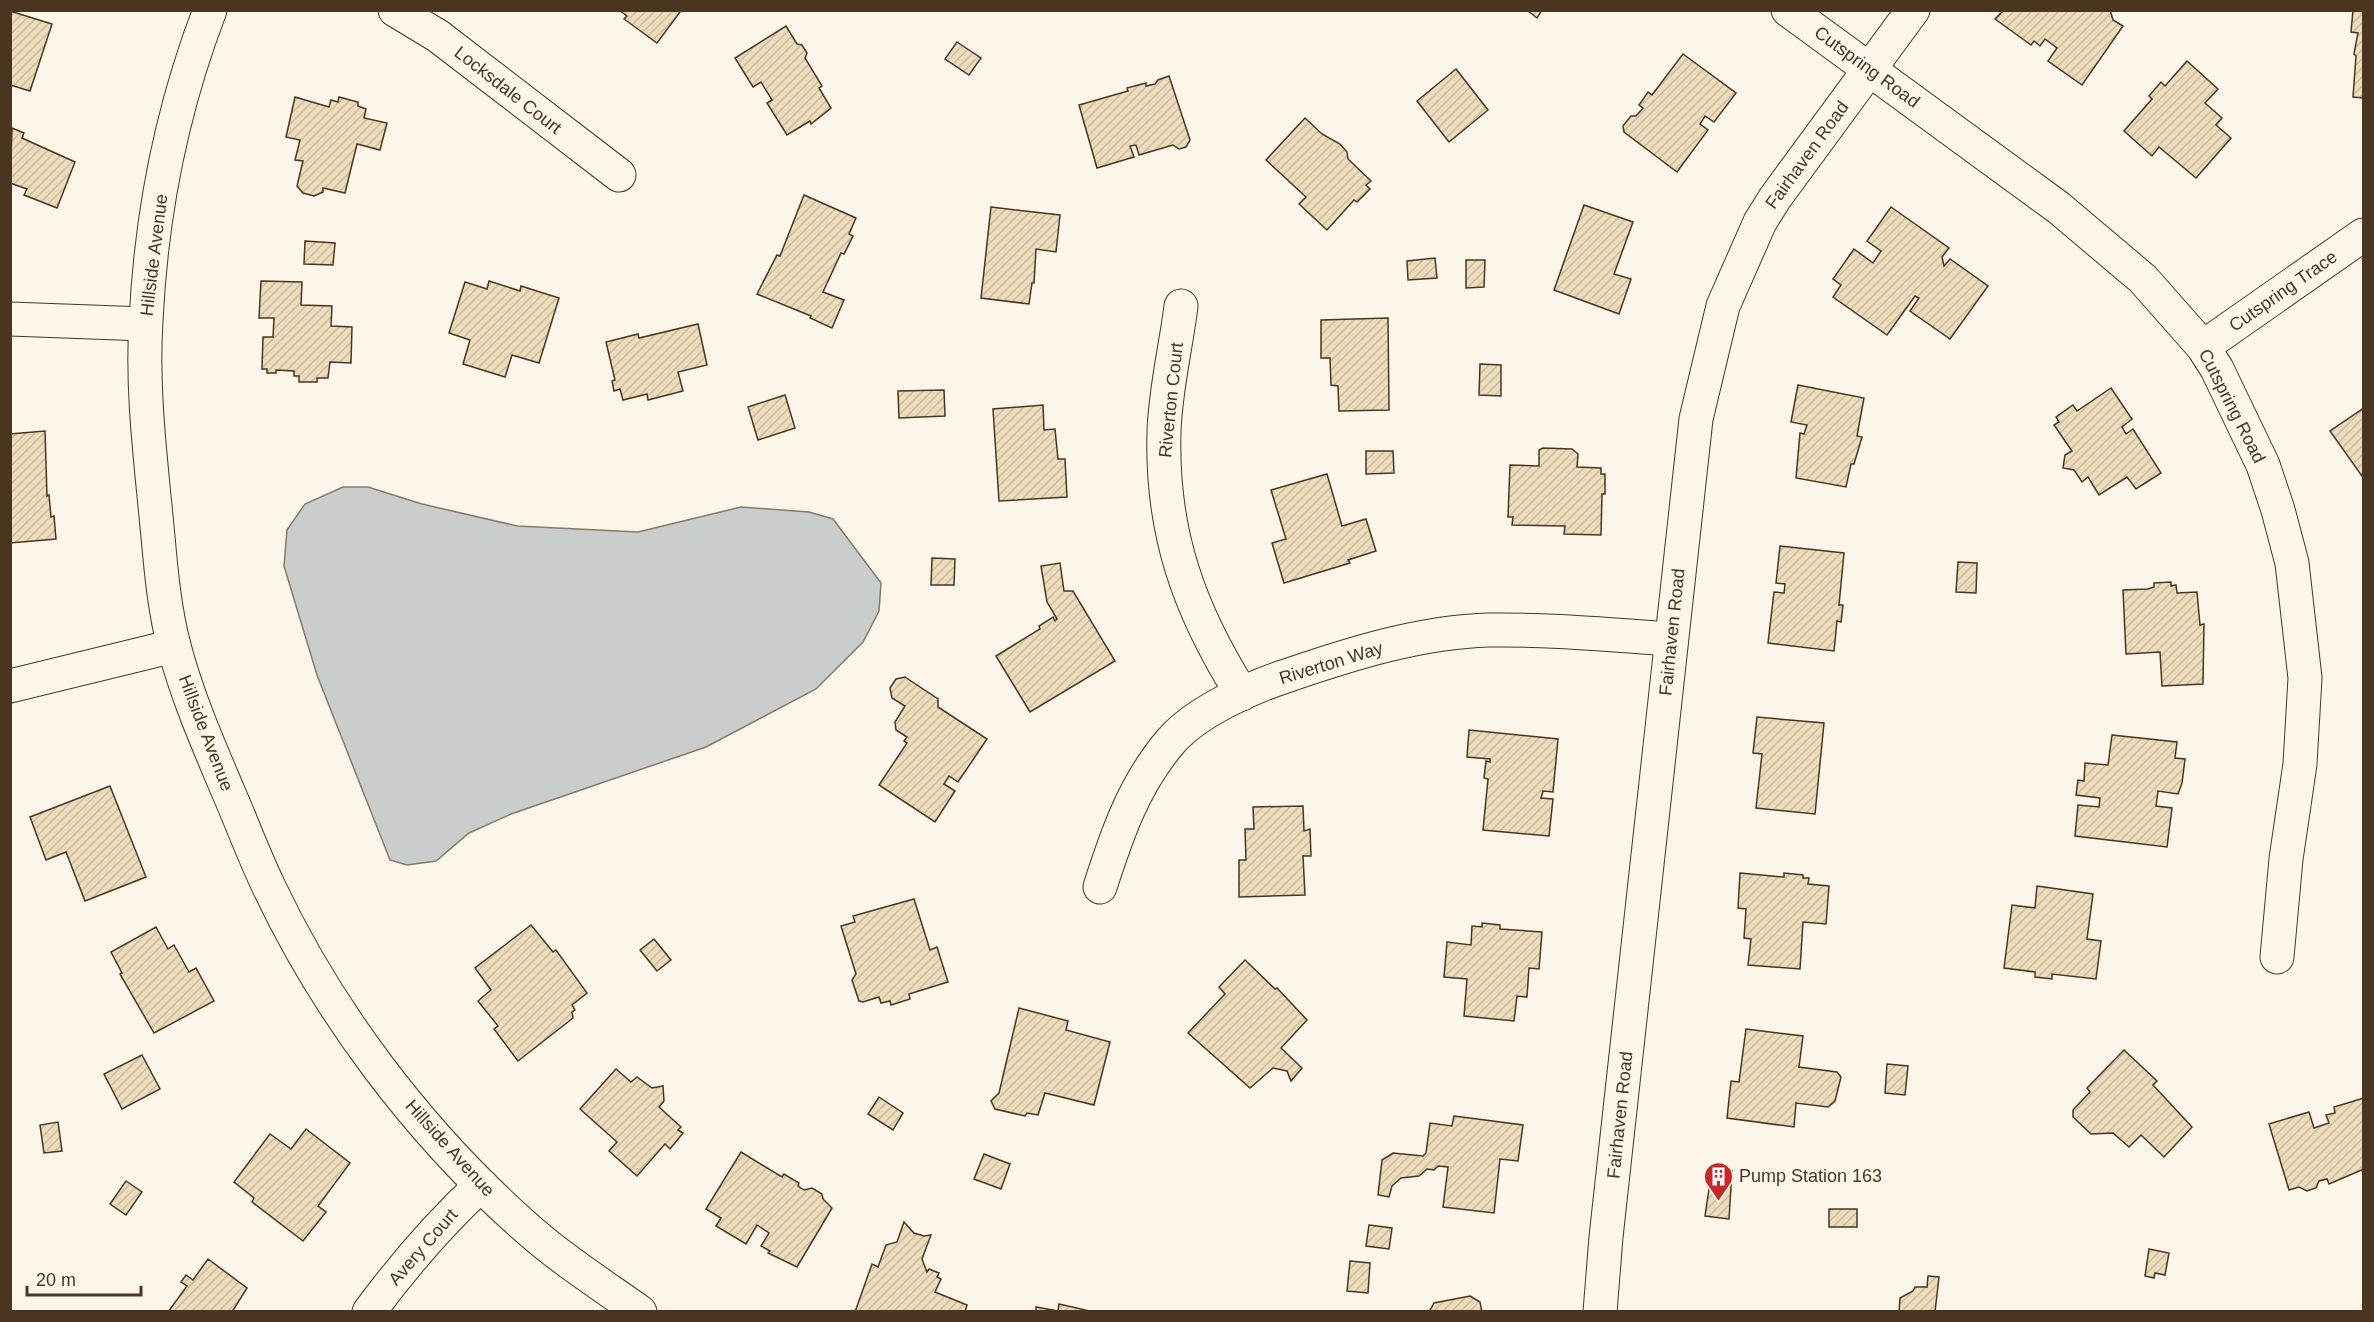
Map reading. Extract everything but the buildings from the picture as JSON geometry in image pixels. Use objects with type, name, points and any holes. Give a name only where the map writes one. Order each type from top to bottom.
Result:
[{"type":"street","name":"Hillside Avenue","points":[[210,10],[183,85],[153,230],[145,324],[147,424],[164,596],[174,646],[199,721],[270,889],[324,987],[386,1075],[436,1137],[481,1185],[530,1231],[640,1311]]},
{"type":"street","name":"Locksdale Court","points":[[395,10],[438,36],[619,175]]},
{"type":"street","name":"Cutspring Road","points":[[1788,10],[2059,208],[2143,279],[2204,347],[2263,465],[2292,563],[2306,678],[2300,764],[2286,859],[2277,957]]},
{"type":"street","name":"Fairhaven Road","points":[[1600,1311],[1696,419],[1723,306],[1760,222],[1913,10]]},
{"type":"street","name":"Cutspring Trace","points":[[2204,347],[2362,235]]},
{"type":"street","name":"Riverton Court","points":[[1181,306],[1164,430],[1164,484],[1168,523],[1182,573],[1202,623],[1242,694]]},
{"type":"street","points":[[10,319],[145,324]]},
{"type":"street","name":"Riverton Way","points":[[1100,887],[1133,796],[1160,755],[1189,724],[1242,694],[1350,654],[1441,635],[1488,630],[1555,631],[1671,639]]},
{"type":"street","points":[[10,686],[174,646]]},
{"type":"street","name":"Avery Court","points":[[369,1311],[404,1265],[445,1218],[481,1185]]},
{"type":"shaded area","points":[[343,487],[368,487],[422,504],[517,526],[638,532],[741,507],[809,512],[833,519],[881,583],[879,611],[863,642],[816,689],[706,747],[511,814],[469,833],[436,861],[407,865],[390,860],[317,675],[284,566],[287,530],[305,504]]},
{"type":"place","name":"Pump Station 163","points":[[1718,1202]]}]
